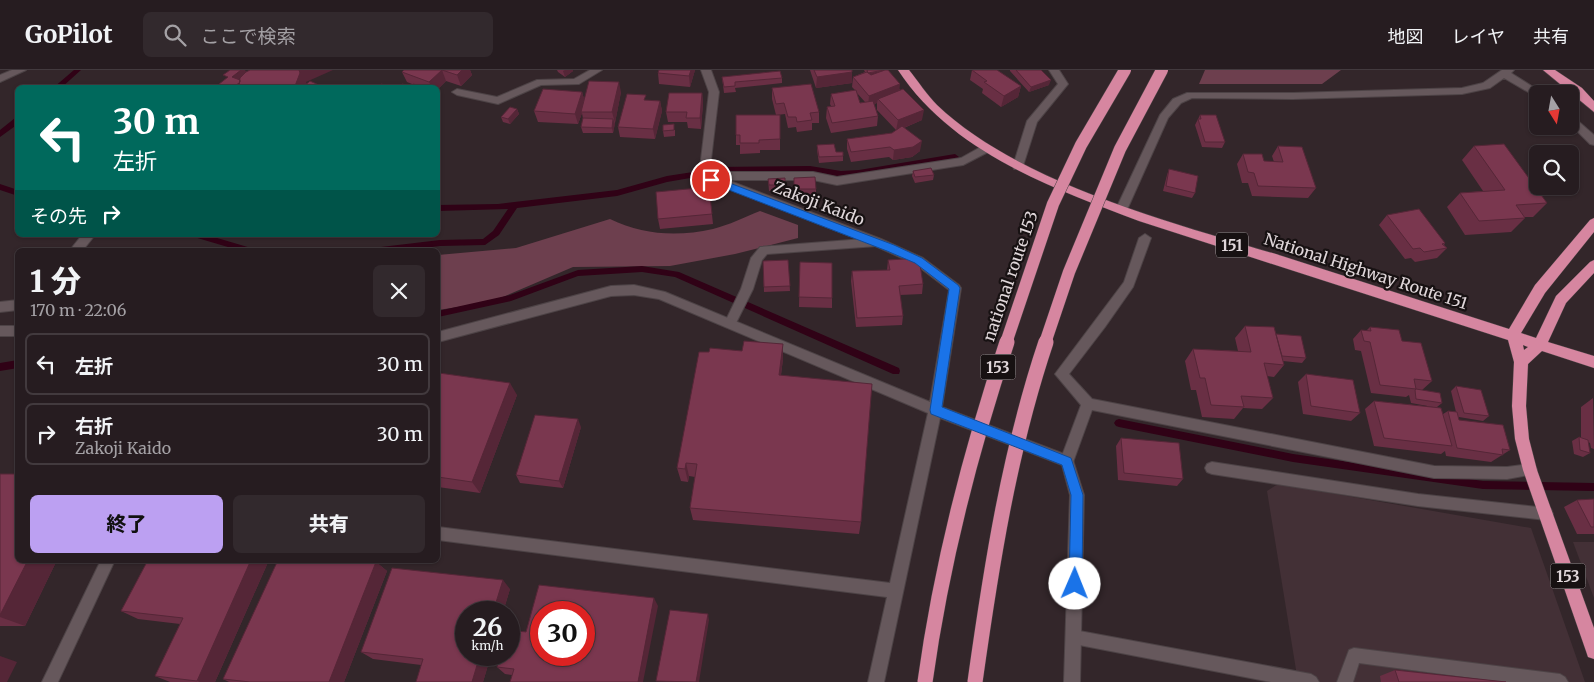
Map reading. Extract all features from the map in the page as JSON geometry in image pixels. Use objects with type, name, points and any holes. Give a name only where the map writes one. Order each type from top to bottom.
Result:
[{"type":"highway","name":"National Highway Route 151","points":[[903,70],[935,110],[960,131],[1018,166],[1122,209],[1594,362]]},
{"type":"highway","name":"national route 153","points":[[925,682],[929,646],[953,522],[980,424],[1044,225],[1071,164],[1125,70]]},
{"type":"highway","name":"153","points":[[975,682],[993,557],[1017,447],[1042,353],[1069,272],[1120,148],[1162,70]]},
{"type":"highway","points":[[1548,70],[1578,91],[1594,108]]},
{"type":"highway","points":[[1562,70],[1594,94]]},
{"type":"highway","points":[[1513,335],[1540,289],[1594,223]]},
{"type":"highway","points":[[1521,362],[1540,344],[1561,300],[1594,265]]},
{"type":"highway","name":"153","points":[[1513,335],[1521,362],[1519,406],[1522,439],[1531,473],[1594,650]]},
{"type":"street","points":[[0,79],[21,70]]},
{"type":"street","points":[[458,92],[498,101],[540,82],[576,82],[597,70]]},
{"type":"street","points":[[706,70],[714,92],[706,168],[707,176],[813,176],[837,181],[963,161],[986,148]]},
{"type":"street","points":[[1018,166],[1032,121],[1063,84],[1054,70]]},
{"type":"street","points":[[1122,209],[1164,117],[1177,101],[1191,95],[1293,96],[1462,91],[1486,86],[1507,72],[1529,88]]},
{"type":"street","points":[[1579,127],[1594,142]]},
{"type":"street","name":"Zakoji Kaido","points":[[707,176],[919,260],[955,288],[936,410]]},
{"type":"street","points":[[78,248],[87,237]]},
{"type":"street","points":[[1145,238],[1129,284],[1061,374],[1088,404],[1434,472],[1531,473]]},
{"type":"street","points":[[734,317],[747,289],[757,258],[764,250],[877,242]]},
{"type":"street","points":[[440,336],[611,291],[634,290],[661,295],[734,317],[936,410],[1067,461]]},
{"type":"street","points":[[0,307],[15,305]]},
{"type":"street","points":[[0,331],[15,331]]},
{"type":"street","points":[[1072,682],[1077,495],[1067,461],[1088,404]]},
{"type":"street","points":[[876,682],[936,410]]},
{"type":"street","points":[[1212,468],[1418,500],[1543,508]]},
{"type":"street","points":[[440,534],[896,591]]},
{"type":"street","points":[[50,682],[107,563]]},
{"type":"street","points":[[1074,637],[1311,682]]},
{"type":"street","points":[[1346,682],[1354,655],[1560,682]]},
{"type":"shaded area","points":[[1205,70],[1341,70],[1322,84],[1199,84]]},
{"type":"shaded area","points":[[760,211],[798,225],[798,238],[735,254],[670,266],[573,267],[491,302],[440,310],[440,255],[516,248],[610,219],[635,228],[673,234],[700,232],[731,223]]},
{"type":"shaded area","points":[[1278,484],[1531,528],[1585,682],[1298,682],[1267,491]]},
{"type":"shaded area","points":[[1573,542],[1594,542],[1594,598]]},
{"type":"building","points":[[230,70],[241,70],[232,77],[240,80],[236,85],[218,85],[228,77],[223,75]]},
{"type":"building","points":[[250,70],[299,70],[300,73],[295,85],[239,85],[240,78]]},
{"type":"building","points":[[404,70],[442,70],[429,82],[402,72]]},
{"type":"building","points":[[442,70],[462,70],[457,75]]},
{"type":"building","points":[[659,70],[691,70],[689,76],[658,73]]},
{"type":"building","points":[[814,70],[852,70],[852,72],[817,77]]},
{"type":"building","points":[[867,70],[884,70],[868,73]]},
{"type":"building","points":[[888,70],[900,84],[869,96],[853,77],[867,72],[871,75]]},
{"type":"building","points":[[972,70],[997,70],[1021,86],[1004,96],[984,82],[987,81]]},
{"type":"building","points":[[1016,70],[1041,70],[1051,80],[1031,87]]},
{"type":"building","points":[[780,71],[782,78],[735,82],[735,86],[724,87],[722,77]]},
{"type":"building","points":[[310,81],[319,85],[305,85]]},
{"type":"building","points":[[589,81],[619,82],[612,112],[581,112]]},
{"type":"building","points":[[811,84],[819,112],[810,113],[812,120],[797,122],[796,117],[788,117],[784,103],[776,104],[772,88]]},
{"type":"building","points":[[543,89],[582,92],[575,114],[534,111]]},
{"type":"building","points":[[903,89],[924,110],[898,120],[878,99]]},
{"type":"building","points":[[856,90],[860,103],[873,101],[878,116],[832,123],[827,107],[835,106],[831,94]]},
{"type":"building","points":[[669,93],[702,93],[700,118],[686,118],[687,112],[666,112]]},
{"type":"building","points":[[627,94],[646,95],[644,100],[660,101],[653,129],[618,127]]},
{"type":"building","points":[[510,107],[517,109],[508,119],[501,117]]},
{"type":"building","points":[[736,115],[780,115],[780,139],[759,140],[759,143],[740,143],[740,135],[736,135]]},
{"type":"building","points":[[1200,115],[1216,115],[1225,142],[1205,142],[1198,119],[1201,119]]},
{"type":"building","points":[[583,118],[613,119],[612,128],[581,127]]},
{"type":"building","points":[[674,124],[674,130],[663,131],[663,125]]},
{"type":"building","points":[[902,126],[922,141],[913,147],[894,150],[890,147],[851,152],[847,139],[892,133]]},
{"type":"building","points":[[834,144],[836,152],[843,152],[843,156],[819,157],[817,145]]},
{"type":"building","points":[[1504,144],[1529,178],[1529,195],[1541,195],[1547,203],[1516,205],[1525,218],[1479,221],[1460,193],[1505,190],[1474,146]]},
{"type":"building","points":[[1278,146],[1302,147],[1316,188],[1258,186],[1254,173],[1248,172],[1243,154],[1262,154],[1264,161],[1283,162]]},
{"type":"building","points":[[931,168],[934,175],[915,177],[913,171]]},
{"type":"building","points":[[1169,169],[1198,176],[1195,193],[1166,186]]},
{"type":"building","points":[[815,177],[816,189],[794,189],[794,178]]},
{"type":"building","points":[[785,178],[785,185],[769,185],[768,179]]},
{"type":"building","points":[[709,187],[712,214],[658,219],[656,192]]},
{"type":"building","points":[[1419,209],[1445,243],[1442,244],[1447,248],[1424,252],[1420,248],[1413,249],[1387,215]]},
{"type":"building","points":[[919,258],[923,284],[899,286],[903,316],[857,318],[852,271],[890,270],[888,260]]},
{"type":"building","points":[[788,260],[790,286],[764,287],[763,261]]},
{"type":"building","points":[[800,262],[832,263],[832,298],[799,297]]},
{"type":"building","points":[[1245,326],[1274,327],[1284,365],[1264,363],[1273,398],[1241,396],[1244,407],[1211,405],[1205,378],[1200,378],[1193,349],[1251,352]]},
{"type":"building","points":[[1370,327],[1399,330],[1402,341],[1421,343],[1432,381],[1414,379],[1416,389],[1380,385],[1370,342],[1364,341],[1361,330],[1371,331]]},
{"type":"building","points":[[1276,334],[1301,336],[1306,358],[1282,356]]},
{"type":"building","points":[[744,341],[783,344],[779,375],[872,384],[861,522],[690,508],[697,464],[686,463],[685,469],[677,468],[699,352],[709,352],[710,348],[742,351]]},
{"type":"building","points":[[440,373],[510,383],[472,482],[440,477]]},
{"type":"building","points":[[1306,374],[1353,380],[1360,413],[1311,406]]},
{"type":"building","points":[[1456,386],[1481,390],[1489,416],[1464,413]]},
{"type":"building","points":[[1416,389],[1440,393],[1442,403],[1416,399]]},
{"type":"building","points":[[1374,401],[1441,408],[1452,446],[1384,438]]},
{"type":"building","points":[[1448,411],[1457,412],[1459,420],[1503,425],[1510,450],[1502,449],[1503,455],[1457,448]]},
{"type":"building","points":[[535,415],[578,419],[559,481],[516,475]]},
{"type":"building","points":[[1579,437],[1588,440],[1590,453],[1580,450]]},
{"type":"building","points":[[1121,438],[1179,443],[1183,479],[1124,473]]},
{"type":"building","points":[[0,474],[15,474],[15,563],[26,563],[0,615]]},
{"type":"building","points":[[1594,499],[1594,527],[1591,527],[1577,500]]},
{"type":"building","points":[[146,563],[250,563],[197,681],[155,676],[183,618],[121,611]]},
{"type":"building","points":[[277,563],[376,563],[329,682],[250,682],[223,679]]},
{"type":"building","points":[[392,568],[503,580],[496,601],[455,601],[455,666],[477,666],[472,682],[416,682],[423,659],[361,652]]},
{"type":"building","points":[[539,585],[654,598],[638,682],[510,682],[514,669],[497,667],[520,666],[520,631],[526,632],[530,618],[530,666],[595,666],[595,601],[535,601]]},
{"type":"building","points":[[670,610],[708,614],[696,682],[656,681]]},
{"type":"building","points":[[1395,670],[1506,682],[1399,682]]},
{"type":"waterway","points":[[60,85],[78,70]]},
{"type":"waterway","points":[[0,134],[15,122]]},
{"type":"waterway","points":[[715,170],[810,169],[841,174],[859,173],[955,157]]},
{"type":"waterway","points":[[515,205],[617,193],[667,179],[693,175]]},
{"type":"waterway","points":[[0,187],[15,192]]},
{"type":"waterway","points":[[398,248],[440,243],[485,242],[496,233],[515,205]]},
{"type":"waterway","points":[[440,208],[515,205]]},
{"type":"waterway","points":[[204,237],[241,248]]},
{"type":"waterway","points":[[440,314],[511,298],[578,273],[642,269],[676,274],[896,371]]},
{"type":"waterway","points":[[0,367],[15,364]]},
{"type":"waterway","points":[[1119,423],[1293,458],[1483,485],[1594,487]]},
{"type":"route","points":[[711,180],[877,242],[919,260],[955,288],[936,410],[1067,461],[1077,495],[1075,584]]}]
